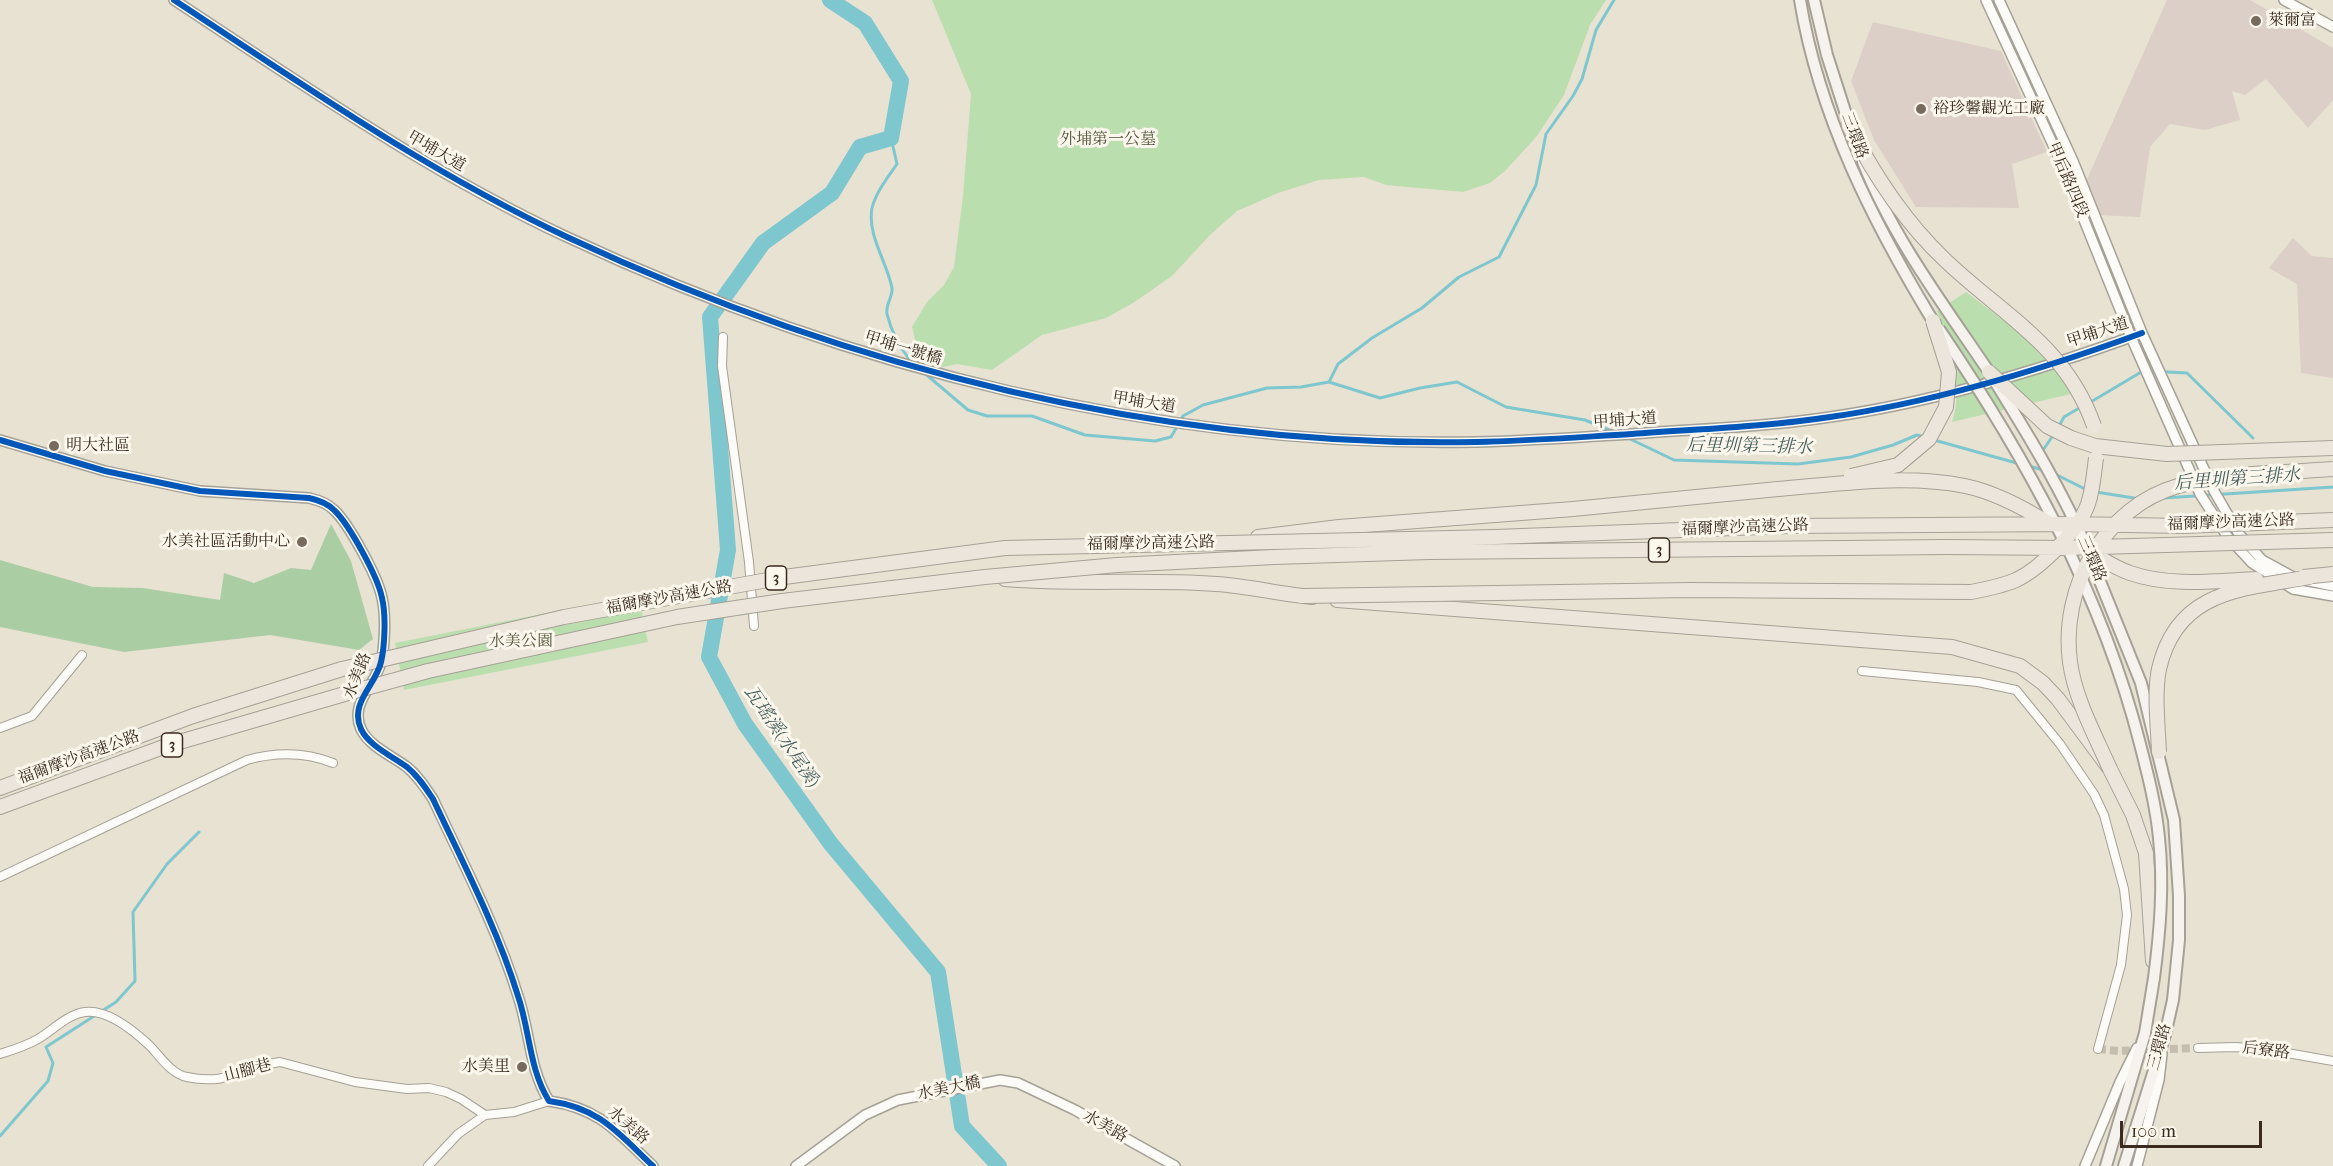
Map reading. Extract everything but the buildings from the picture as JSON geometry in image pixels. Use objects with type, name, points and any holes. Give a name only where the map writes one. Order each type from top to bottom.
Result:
[{"type":"highway","points":[[1302,596],[1691,590],[1971,592],[2000,586],[2019,578],[2064,543],[2081,520],[2089,503],[2096,458],[2094,426],[2079,390],[2058,360],[2034,335],[1970,284],[1913,227],[1886,192],[1849,126]]},
{"type":"highway","points":[[1778,489],[1871,473],[1898,465],[1929,439],[1946,407],[1949,372],[1933,321]]},
{"type":"highway","points":[[1989,372],[2047,426],[2071,438],[2095,446],[2168,454],[2333,448]]},
{"type":"highway","points":[[2154,978],[2146,853],[2133,815],[2110,769],[2079,696],[2070,664],[2067,637],[2070,614],[2082,573],[2100,542],[2126,515],[2155,495],[2178,486],[2231,476],[2333,469]]},
{"type":"highway","points":[[1218,543],[1339,527],[1561,510],[1831,484],[1935,481],[1968,486],[1996,497],[2032,513],[2060,531]]},
{"type":"highway","name":"福爾摩沙高速公路","points":[[0,788],[193,716],[342,669],[564,617],[784,577],[1005,548],[1495,537],[1788,526],[2071,524],[2183,526],[2333,520]]},
{"type":"highway","name":"福爾摩沙高速公路","points":[[0,807],[169,746],[428,671],[677,617],[782,601],[985,577],[1117,565],[1358,554],[2065,548],[2333,540]]},
{"type":"highway","points":[[2088,551],[2128,573],[2159,580],[2191,582],[2310,577]]},
{"type":"highway","points":[[2159,752],[2159,670],[2180,623],[2198,606],[2227,592],[2333,574]]},
{"type":"highway","points":[[985,577],[1047,582],[1218,584],[1370,603],[1952,647],[2020,666],[2043,683],[2058,699],[2110,769]]},
{"type":"main road","name":"三環路","points":[[1800,0],[1824,97],[1851,168],[1904,273],[1933,321],[1973,379],[2060,531],[2121,675],[2154,796],[2160,839],[2162,917],[2145,1033],[2106,1166]]},
{"type":"main road","name":"三環路","points":[[1814,0],[1827,55],[1849,126],[1869,176],[1921,272],[1989,372],[2040,453],[2088,551],[2141,683],[2174,820],[2179,896],[2179,940],[2173,1000],[2165,1035],[2124,1166]]},
{"type":"main road","points":[[2060,531],[2088,551]]},
{"type":"street","name":"甲埔大道","points":[[174,0],[385,138],[478,192],[564,236],[702,295]]},
{"type":"street","name":"甲后路四段","points":[[1986,0],[2060,160],[2131,337],[2200,494],[2227,536],[2252,563],[2293,589],[2333,596]]},
{"type":"street","name":"甲后路四段","points":[[1999,0],[2073,161],[2142,333],[2214,491],[2239,534],[2262,560],[2295,578],[2333,586]]},
{"type":"street","points":[[2284,0],[2333,27]]},
{"type":"street","name":"甲埔一號橋","points":[[702,295],[821,338],[965,381],[1101,409]]},
{"type":"street","name":"甲埔大道","points":[[1101,409],[1198,425],[1278,434],[1366,440],[1476,442],[1574,438],[1788,423],[1880,408],[1965,389],[2142,333]]},
{"type":"street","points":[[723,337],[722,366],[749,562],[754,626]]},
{"type":"street","name":"水美路","points":[[0,440],[105,471],[200,491],[309,498],[327,505],[341,518],[376,579],[382,599],[381,663],[358,711],[361,728],[369,740],[421,780],[433,799],[501,947],[518,996],[538,1084],[549,1101],[592,1113],[611,1126],[653,1166]]},
{"type":"street","points":[[0,728],[32,716],[82,655]]},
{"type":"street","points":[[1862,671],[1978,682],[2016,690],[2060,744],[2094,794],[2104,815],[2124,889],[2127,915],[2121,965],[2098,1049]]},
{"type":"street","points":[[0,877],[247,760],[267,754],[292,754],[321,758],[333,763]]},
{"type":"street","name":"山腳巷","points":[[0,1054],[20,1048],[79,1014],[96,1012],[135,1033],[169,1066],[183,1076],[202,1080],[222,1079],[280,1062],[355,1082],[407,1089],[429,1088],[447,1092],[484,1114]]},
{"type":"street","points":[[2085,1166],[2120,1082],[2145,1033]]},
{"type":"street","points":[[2138,1166],[2159,1080],[2165,1035]]},
{"type":"street","name":"后寮路","points":[[2198,1048],[2236,1047],[2270,1050],[2333,1061]]},
{"type":"street","name":"水美路","points":[[1000,1080],[1018,1083],[1076,1110],[1174,1166]]},
{"type":"street","name":"水美大橋","points":[[796,1166],[865,1115],[898,1100],[1000,1080]]},
{"type":"street","points":[[428,1166],[458,1134],[484,1114],[514,1112],[549,1101]]},
{"type":"shaded area","points":[[2167,0],[2250,0],[2333,48],[2333,100],[2308,128],[2266,79],[2245,95],[2232,91],[2240,120],[2205,130],[2170,124],[2150,147],[2140,217],[2097,215],[2084,186]]},
{"type":"shaded area","name":"裕珍馨觀光工廠","points":[[1873,22],[2001,51],[2047,152],[2012,164],[2019,208],[1916,207],[1874,140],[1851,81]]},
{"type":"shaded area","points":[[2293,238],[2312,256],[2333,258],[2333,378],[2301,373],[2297,284],[2269,268]]},
{"type":"green space","name":"外埔第一公墓","points":[[932,0],[1606,0],[1590,25],[1564,95],[1537,136],[1505,171],[1490,183],[1463,192],[1386,185],[1364,177],[1319,180],[1278,193],[1237,211],[1210,235],[1172,276],[1133,303],[1106,318],[1042,335],[992,370],[957,364],[938,368],[918,352],[912,327],[927,302],[944,285],[954,267],[963,196],[971,94]]},
{"type":"green space","points":[[1966,292],[2032,342],[2075,393],[1952,422],[1956,408],[1956,380],[1937,311]]},
{"type":"green space","points":[[331,524],[351,561],[373,639],[359,650],[270,635],[124,652],[0,627],[0,560],[93,587],[143,588],[220,600],[224,573],[254,583],[291,568],[311,570]]},
{"type":"green space","name":"水美公園","points":[[638,595],[648,642],[404,690],[395,643]]},
{"type":"waterway","name":"瓦瑤溪(水尾溪)","points":[[830,0],[865,23],[901,81],[891,138],[860,147],[832,193],[763,243],[710,317],[728,550],[709,657],[745,724],[831,844],[938,972],[962,1126],[999,1166]]},
{"type":"waterway","points":[[1329,382],[1338,364],[1372,338],[1422,308],[1459,277],[1499,257],[1536,185],[1546,134],[1582,79],[1596,30],[1614,0]]},
{"type":"waterway","name":"后里圳第三排水","points":[[891,138],[897,164],[876,196],[871,218],[872,228],[892,288],[887,311],[889,320],[897,340],[912,363]]},
{"type":"waterway","name":"后里圳第三排水","points":[[922,371],[968,410],[987,416],[1032,416],[1085,435],[1155,441],[1171,437],[1183,416],[1203,405],[1267,388],[1301,387],[1329,382],[1380,398],[1457,382],[1506,407],[1585,420],[1614,432]]},
{"type":"waterway","points":[[2089,403],[2143,371]]},
{"type":"waterway","points":[[2149,371],[2187,373],[2253,438]]},
{"type":"waterway","points":[[2059,426],[2064,417],[2081,407]]},
{"type":"waterway","points":[[2041,453],[2054,434]]},
{"type":"waterway","name":"后里圳第三排水","points":[[1626,437],[1674,460],[1798,464],[1851,457],[1893,445],[1917,435],[1925,437]]},
{"type":"waterway","name":"后里圳第三排水","points":[[1934,440],[2020,464]]},
{"type":"waterway","name":"后里圳第三排水","points":[[2029,466],[2043,470]]},
{"type":"waterway","name":"后里圳第三排水","points":[[2055,474],[2087,490]]},
{"type":"waterway","name":"后里圳第三排水","points":[[2164,498],[2333,487]]},
{"type":"waterway","name":"后里圳第三排水","points":[[2096,492],[2140,499]]},
{"type":"waterway","points":[[0,1136],[48,1081],[53,1063],[46,1047],[116,1002],[135,981],[133,912],[167,864],[199,832]]},
{"type":"tunnel","points":[[2098,1049],[2118,1051],[2198,1048]]},
{"type":"cycle path","points":[[174,0],[415,156],[515,212],[674,284],[784,326],[896,361],[1010,391],[1125,415],[1242,431],[1359,440],[1476,442],[1756,425],[1870,411],[1949,394],[2066,360],[2142,333]]},
{"type":"cycle path","points":[[0,440],[105,471],[200,491],[309,498],[322,502],[334,510],[362,551],[375,577],[383,605],[385,630],[381,662],[358,711],[361,729],[375,746],[411,770],[433,799],[479,896],[510,971],[522,1009],[537,1076],[549,1101],[567,1104],[595,1116],[618,1133],[653,1166]]},
{"type":"place","name":"萊爾富","points":[[2256,21]]},
{"type":"place","name":"裕珍馨觀光工廠","points":[[1921,109]]},
{"type":"place","name":"明大社區","points":[[54,446]]},
{"type":"place","name":"水美社區活動中心","points":[[302,542]]},
{"type":"place","name":"水美里","points":[[522,1067]]}]
